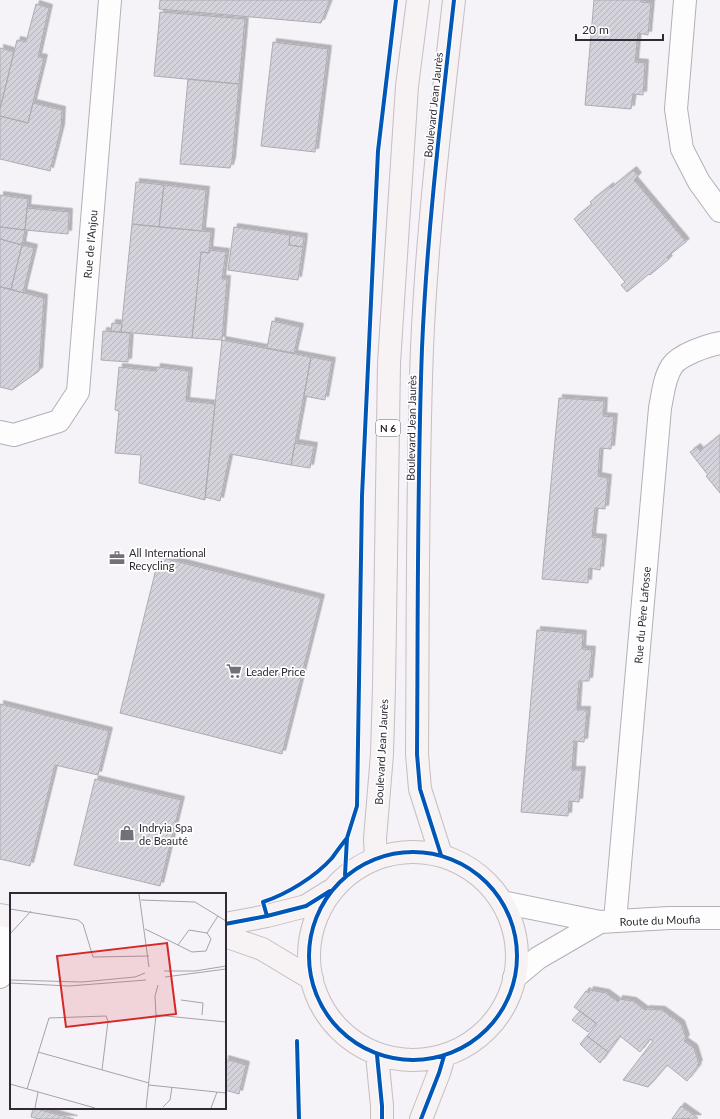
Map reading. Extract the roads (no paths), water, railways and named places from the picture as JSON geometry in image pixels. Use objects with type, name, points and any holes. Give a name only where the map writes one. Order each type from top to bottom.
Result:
[{"type":"main road","name":"Boulevard Jean Jaurès","points":[[376,858],[375,839],[382,754],[384,702],[389,363],[407,86],[418,0]]},
{"type":"main road","name":"Boulevard Jean Jaurès","points":[[441,855],[420,789],[417,754],[418,500],[422,347],[430,222],[454,0]]},
{"type":"main road","points":[[226,924],[267,916],[306,906],[330,891],[345,875],[376,858],[408,851],[441,855],[465,866],[486,882],[502,902],[515,939],[514,978],[505,1004],[490,1027],[469,1044],[444,1056],[410,1061],[377,1055],[349,1040],[326,1017],[312,979],[310,937],[330,891]]},
{"type":"main road","points":[[226,936],[262,949],[312,979]]},
{"type":"main road","points":[[377,1055],[382,1119]]},
{"type":"main road","points":[[421,1119],[439,1074],[444,1056]]},
{"type":"street","name":"Rue de l'Anjou","points":[[0,432],[14,435],[59,421],[78,392],[110,0]]},
{"type":"street","points":[[685,0],[676,109],[682,149],[699,182],[720,211]]},
{"type":"street","name":"Rue du Père Lafosse","points":[[607,921],[660,408],[664,384],[673,364],[690,352],[711,344],[720,343]]},
{"type":"street","name":"Route du Moufia","points":[[502,902],[607,921],[669,918],[720,918]]},
{"type":"street","points":[[0,977],[7,917]]},
{"type":"street","name":"Route du Moufia","points":[[514,978],[538,958],[607,921]]},
{"type":"place","name":"All International Recycling","points":[[117,558]]},
{"type":"place","name":"Leader Price","points":[[234,671]]},
{"type":"place","name":"Indryia Spa de Beauté","points":[[127,833]]}]
